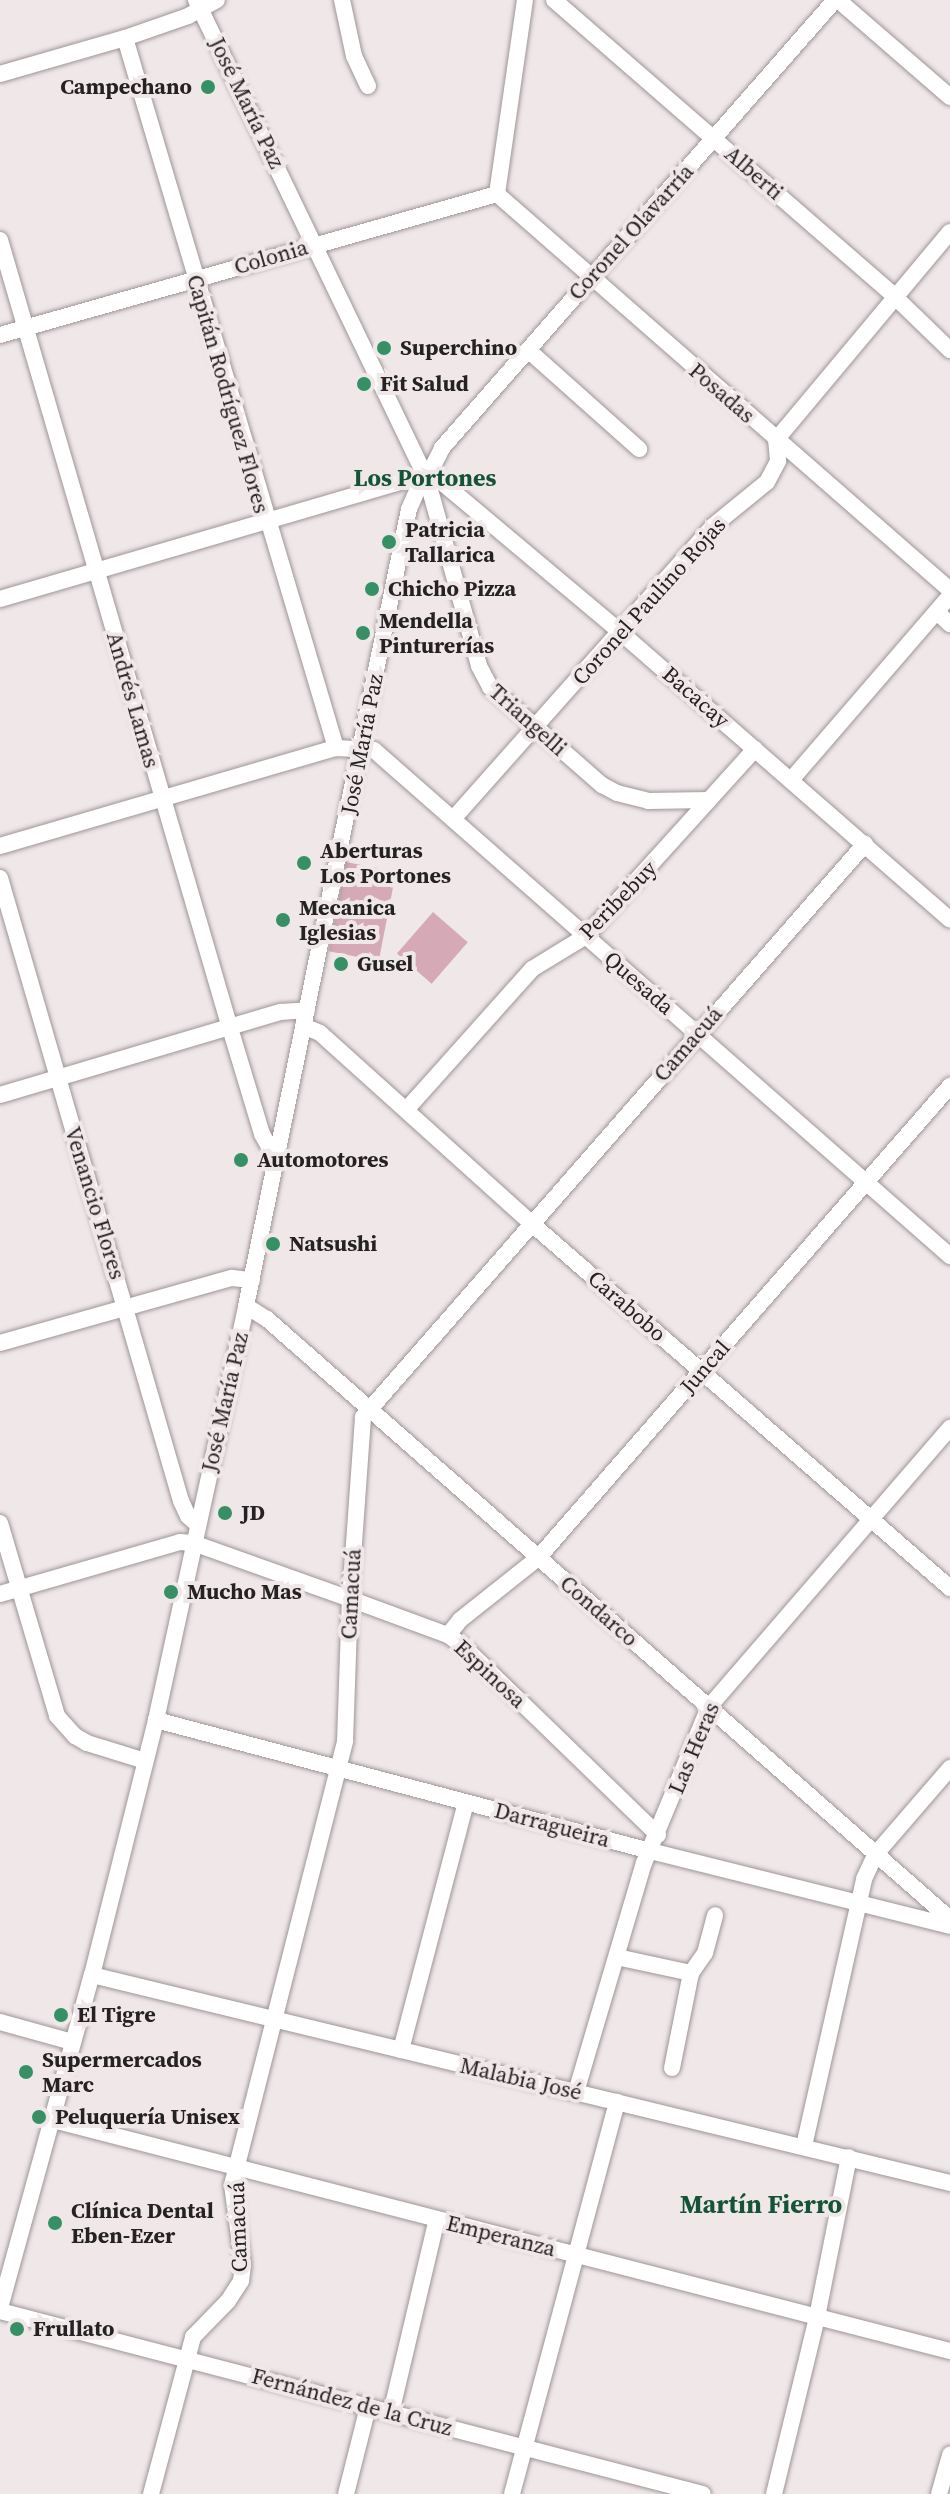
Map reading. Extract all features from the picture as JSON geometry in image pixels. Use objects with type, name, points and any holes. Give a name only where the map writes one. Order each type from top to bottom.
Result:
[{"type":"street","points":[[0,74],[125,38],[217,0]]},
{"type":"street","points":[[342,0],[354,56],[368,86]]},
{"type":"street","points":[[497,194],[525,0]]},
{"type":"street","name":"Alberti","points":[[554,0],[894,296],[950,350]]},
{"type":"street","points":[[837,0],[950,97]]},
{"type":"street","name":"Coronel Olavarría","points":[[426,478],[442,448],[837,0]]},
{"type":"street","name":"José María Paz","points":[[0,2310],[92,1975],[156,1720],[252,1280],[409,509],[426,478],[199,5]]},
{"type":"street","name":"Capitán Rodríguez Flores","points":[[125,38],[265,521],[336,748]]},
{"type":"street","name":"Colonia","points":[[0,335],[497,194]]},
{"type":"street","name":"Posadas","points":[[497,194],[950,590]]},
{"type":"street","name":"Coronel Paulino Rojas","points":[[453,819],[713,526],[767,482],[778,461],[776,440],[950,232]]},
{"type":"street","name":"Andrés Lamas","points":[[0,240],[161,798],[262,1134],[275,1157]]},
{"type":"street","points":[[528,350],[639,449]]},
{"type":"street","points":[[0,599],[265,521],[426,478]]},
{"type":"street","name":"Bacacay","points":[[426,478],[619,631],[950,920]]},
{"type":"street","name":"Triangelli","points":[[426,478],[483,679],[602,785],[617,793],[648,801],[709,800]]},
{"type":"street","points":[[791,780],[950,596]]},
{"type":"street","points":[[937,612],[950,624]]},
{"type":"street","points":[[0,846],[336,748],[361,748]]},
{"type":"street","name":"Quesada","points":[[361,748],[381,753],[950,1256]]},
{"type":"street","name":"Peribebuy","points":[[406,1110],[526,974],[586,936],[755,749]]},
{"type":"street","name":"Camacuá","points":[[151,2494],[186,2358],[201,2326],[228,2301],[241,2281],[243,2265],[232,2185],[277,2020],[345,1741],[361,1425],[367,1409],[865,844]]},
{"type":"street","name":"Venancio Flores","points":[[0,878],[181,1501],[188,1516],[197,1524]]},
{"type":"street","points":[[0,1095],[292,1009],[305,1018]]},
{"type":"street","name":"Carabobo","points":[[305,1018],[531,1223],[950,1588]]},
{"type":"street","name":"Juncal","points":[[448,1635],[460,1620],[538,1558],[950,1086]]},
{"type":"street","points":[[0,1343],[232,1278],[252,1280]]},
{"type":"street","name":"Condarco","points":[[246,1306],[267,1319],[950,1919]]},
{"type":"street","name":"Las Heras","points":[[576,2092],[650,1851],[709,1707],[950,1428]]},
{"type":"street","points":[[0,1523],[57,1716],[87,1743],[145,1761]]},
{"type":"street","points":[[0,1594],[180,1542],[193,1543]]},
{"type":"street","name":"Espinosa","points":[[193,1543],[448,1635],[470,1652],[658,1835]]},
{"type":"street","name":"Darragueira","points":[[156,1720],[650,1851],[950,1926]]},
{"type":"street","points":[[804,2146],[864,1879],[875,1855],[950,1768]]},
{"type":"street","points":[[401,2050],[466,1803]]},
{"type":"street","points":[[672,2068],[691,1973],[705,1953],[715,1915]]},
{"type":"street","points":[[617,1957],[691,1973]]},
{"type":"street","name":"Malabia José","points":[[92,1975],[950,2183]]},
{"type":"street","points":[[0,2022],[72,2042]]},
{"type":"street","points":[[512,2494],[573,2254],[617,2102]]},
{"type":"street","name":"Emperanza","points":[[53,2120],[950,2351]]},
{"type":"street","points":[[774,2494],[817,2317],[849,2157]]},
{"type":"street","points":[[391,2413],[437,2219]]},
{"type":"street","name":"Fernández de la Cruz","points":[[0,2310],[703,2494]]},
{"type":"street","points":[[346,2494],[368,2407]]},
{"type":"street","points":[[939,2494],[950,2455]]},
{"type":"shaded area","points":[[346,862],[396,872],[379,961],[329,951]]},
{"type":"shaded area","points":[[433,912],[468,942],[432,984],[397,954]]},
{"type":"place","name":"Campechano","points":[[208,87]]},
{"type":"place","name":"Superchino","points":[[384,348]]},
{"type":"place","name":"Fit Salud","points":[[364,384]]},
{"type":"place","name":"Patricia Tallarica","points":[[389,542]]},
{"type":"place","name":"Chicho Pizza","points":[[372,589]]},
{"type":"place","name":"Mendella Pinturerías","points":[[363,633]]},
{"type":"place","name":"Aberturas Los Portones","points":[[304,863]]},
{"type":"place","name":"Mecanica Iglesias","points":[[283,920]]},
{"type":"place","name":"Gusel","points":[[341,964]]},
{"type":"place","name":"Automotores","points":[[241,1160]]},
{"type":"place","name":"Natsushi","points":[[273,1244]]},
{"type":"place","name":"JD","points":[[225,1513]]},
{"type":"place","name":"Mucho Mas","points":[[171,1592]]},
{"type":"place","name":"El Tigre","points":[[61,2015]]},
{"type":"place","name":"Supermercados Marc","points":[[26,2072]]},
{"type":"place","name":"Peluquería Unisex","points":[[39,2117]]},
{"type":"place","name":"Clínica Dental Eben-Ezer","points":[[55,2223]]},
{"type":"place","name":"Frullato","points":[[17,2329]]},
{"type":"district","name":"Los Portones","points":[[425,478]]},
{"type":"district","name":"Martín Fierro","points":[[761,2205]]}]
